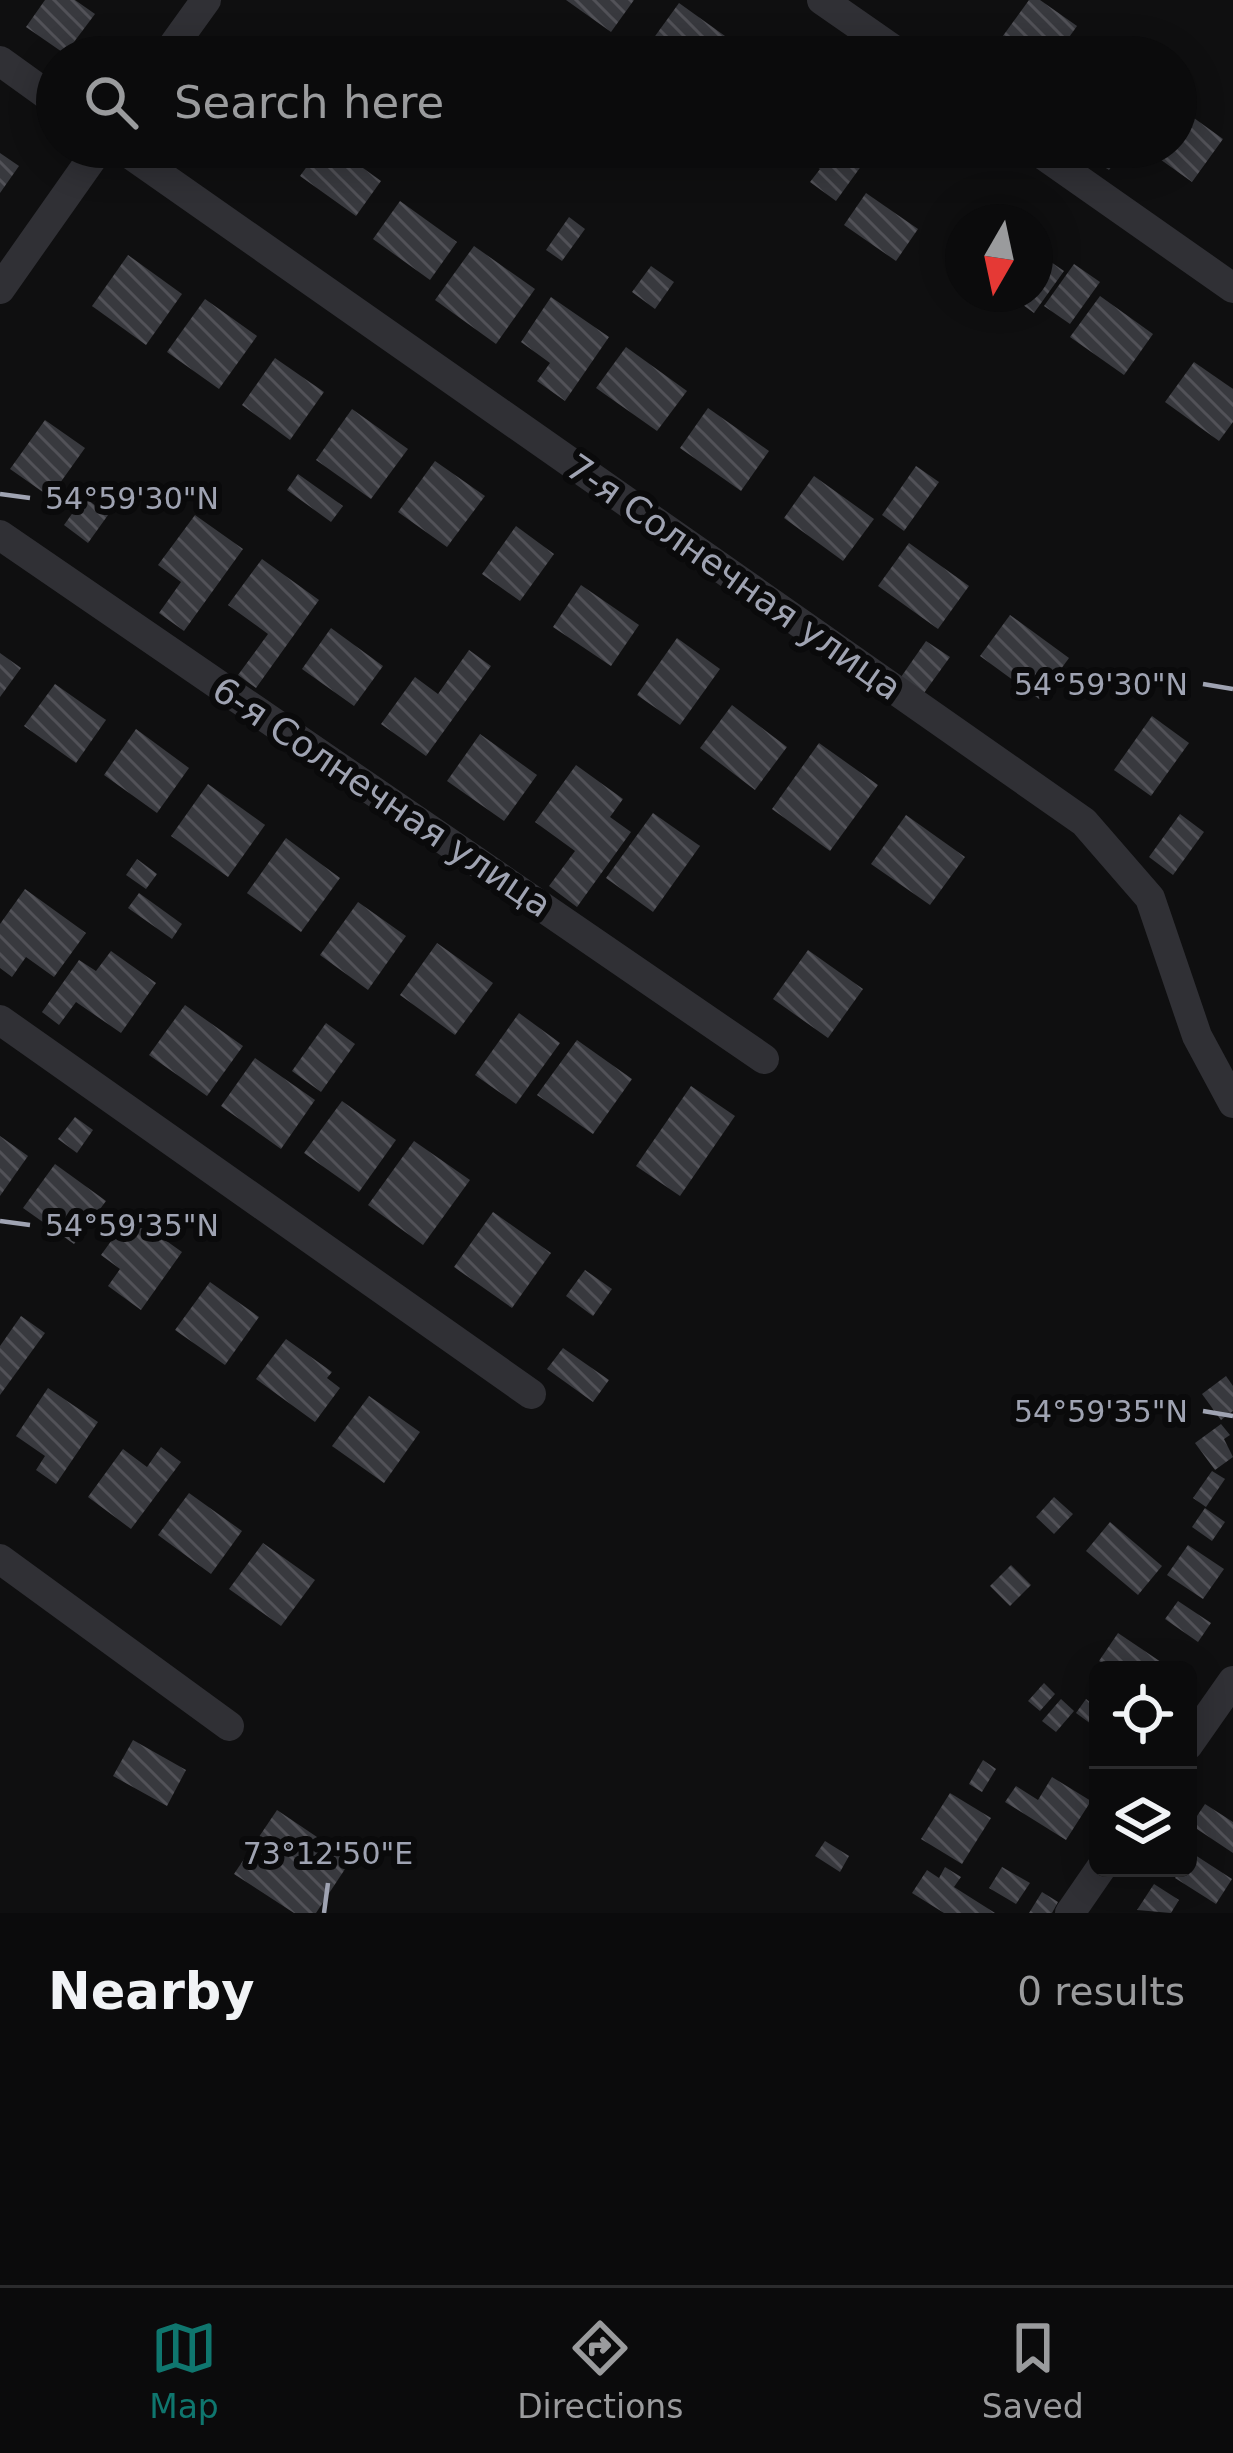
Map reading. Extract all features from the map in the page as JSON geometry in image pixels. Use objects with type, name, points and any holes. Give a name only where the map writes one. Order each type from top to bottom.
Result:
[{"type":"street","points":[[180,36],[206,0]]},
{"type":"street","points":[[822,0],[874,36]]},
{"type":"street","points":[[0,61],[36,87]]},
{"type":"street","points":[[0,289],[85,168]]},
{"type":"street","name":"7-я Солнечная улица","points":[[149,168],[1084,822],[1150,898],[1197,1036],[1233,1103]]},
{"type":"street","points":[[1062,168],[1233,288]]},
{"type":"street","name":"6-я Солнечная улица","points":[[0,535],[764,1059]]},
{"type":"street","points":[[0,1020],[531,1394]]},
{"type":"street","points":[[0,1559],[229,1726]]},
{"type":"street","points":[[1197,1732],[1233,1681]]},
{"type":"street","points":[[1070,1913],[1095,1877]]},
{"type":"building","points":[[45,0],[75,0],[95,14],[78,36],[39,36],[26,27]]},
{"type":"building","points":[[566,0],[634,0],[611,32]]},
{"type":"building","points":[[1029,0],[1040,0],[1077,26],[1070,36],[1003,36]]},
{"type":"building","points":[[679,3],[725,36],[655,36]]},
{"type":"building","points":[[1197,120],[1223,139],[1192,182],[1172,168],[1197,168]]},
{"type":"building","points":[[0,153],[19,166],[0,193]]},
{"type":"building","points":[[306,168],[363,168],[381,181],[356,216],[300,176]]},
{"type":"building","points":[[860,168],[836,201],[810,182],[820,169]]},
{"type":"building","points":[[866,193],[918,229],[896,261],[844,225]]},
{"type":"building","points":[[400,201],[457,242],[430,280],[373,239]]},
{"type":"building","points":[[569,217],[585,229],[562,261],[546,250]]},
{"type":"building","points":[[474,246],[535,289],[496,344],[435,300]]},
{"type":"building","points":[[128,255],[182,294],[146,345],[92,306]]},
{"type":"building","points":[[1053,263],[1064,271],[1053,286]]},
{"type":"building","points":[[1074,264],[1100,282],[1070,324],[1053,312],[1053,293]]},
{"type":"building","points":[[651,266],[674,282],[655,309],[632,292]]},
{"type":"building","points":[[1100,296],[1153,334],[1124,375],[1070,337]]},
{"type":"building","points":[[551,297],[609,337],[565,401],[537,381],[550,363],[521,342]]},
{"type":"building","points":[[205,299],[257,336],[219,389],[167,352]]},
{"type":"building","points":[[626,347],[687,391],[657,431],[596,388]]},
{"type":"building","points":[[275,358],[324,392],[290,440],[242,405]]},
{"type":"building","points":[[1194,362],[1233,389],[1233,422],[1219,441],[1165,402]]},
{"type":"building","points":[[708,408],[769,451],[741,491],[680,448]]},
{"type":"building","points":[[352,409],[408,449],[371,499],[316,460]]},
{"type":"building","points":[[45,420],[85,448],[50,497],[10,469]]},
{"type":"building","points":[[435,461],[485,496],[447,547],[398,512]]},
{"type":"building","points":[[916,466],[939,482],[904,531],[882,515]]},
{"type":"building","points":[[298,474],[343,506],[331,522],[287,490]]},
{"type":"building","points":[[814,476],[874,519],[843,561],[784,518]]},
{"type":"building","points":[[84,497],[108,515],[88,543],[64,525]]},
{"type":"building","points":[[195,515],[243,549],[184,631],[159,613],[181,582],[158,565]]},
{"type":"building","points":[[516,526],[554,554],[520,601],[482,574]]},
{"type":"building","points":[[909,543],[969,586],[938,629],[878,586]]},
{"type":"building","points":[[262,559],[319,600],[256,688],[238,675],[268,634],[228,605]]},
{"type":"building","points":[[581,585],[639,625],[611,666],[553,627]]},
{"type":"building","points":[[1010,615],[1069,658],[1039,699],[980,656]]},
{"type":"building","points":[[331,628],[383,666],[354,706],[302,669]]},
{"type":"building","points":[[677,638],[720,669],[680,725],[637,695]]},
{"type":"building","points":[[926,641],[950,657],[924,693],[901,677]]},
{"type":"building","points":[[469,650],[491,666],[426,756],[381,724],[415,677],[438,694]]},
{"type":"building","points":[[0,653],[21,668],[0,697]]},
{"type":"building","points":[[55,684],[106,720],[76,763],[24,726]]},
{"type":"building","points":[[732,705],[787,747],[755,790],[700,748]]},
{"type":"building","points":[[1152,716],[1189,743],[1151,796],[1114,770]]},
{"type":"building","points":[[136,729],[189,768],[157,813],[104,775]]},
{"type":"building","points":[[480,734],[537,775],[504,821],[447,781]]},
{"type":"building","points":[[819,743],[878,785],[830,851],[772,809]]},
{"type":"building","points":[[576,765],[623,799],[610,817],[631,832],[577,907],[549,886],[575,851],[535,822]]},
{"type":"building","points":[[208,784],[265,825],[228,877],[171,836]]},
{"type":"building","points":[[653,813],[700,846],[653,912],[606,878]]},
{"type":"building","points":[[1180,814],[1204,832],[1173,875],[1149,857]]},
{"type":"building","points":[[906,815],[965,857],[930,905],[871,864]]},
{"type":"building","points":[[286,838],[340,878],[301,932],[247,893]]},
{"type":"building","points":[[137,859],[157,874],[146,889],[126,875]]},
{"type":"building","points":[[25,889],[86,933],[54,977],[26,957],[12,977],[0,968],[0,924]]},
{"type":"building","points":[[139,893],[182,924],[172,939],[128,908]]},
{"type":"building","points":[[358,902],[406,936],[368,990],[320,955]]},
{"type":"building","points":[[437,943],[493,983],[455,1035],[400,995]]},
{"type":"building","points":[[808,950],[863,989],[828,1038],[773,999]]},
{"type":"building","points":[[111,951],[156,983],[121,1033],[76,1002],[59,1025],[42,1012],[79,960],[96,971]]},
{"type":"building","points":[[185,1005],[243,1046],[207,1096],[149,1055]]},
{"type":"building","points":[[519,1013],[560,1043],[516,1104],[475,1075]]},
{"type":"building","points":[[326,1023],[355,1044],[321,1092],[292,1071]]},
{"type":"building","points":[[577,1040],[632,1079],[593,1134],[537,1095]]},
{"type":"building","points":[[255,1058],[315,1100],[281,1149],[221,1106]]},
{"type":"building","points":[[691,1086],[735,1116],[680,1196],[636,1166]]},
{"type":"building","points":[[342,1101],[396,1140],[359,1192],[304,1153]]},
{"type":"building","points":[[75,1117],[93,1130],[77,1153],[58,1139]]},
{"type":"building","points":[[0,1136],[28,1156],[0,1196]]},
{"type":"building","points":[[414,1141],[470,1180],[423,1245],[368,1205]]},
{"type":"building","points":[[55,1164],[106,1201],[74,1244],[23,1208]]},
{"type":"building","points":[[493,1212],[551,1253],[512,1308],[454,1267]]},
{"type":"building","points":[[130,1215],[182,1252],[141,1310],[108,1286],[120,1269],[101,1255]]},
{"type":"building","points":[[585,1270],[612,1289],[593,1316],[566,1296]]},
{"type":"building","points":[[210,1282],[259,1317],[225,1365],[175,1330]]},
{"type":"building","points":[[21,1316],[45,1333],[0,1395],[0,1346]]},
{"type":"building","points":[[286,1339],[332,1372],[327,1378],[340,1388],[315,1422],[256,1379]]},
{"type":"building","points":[[563,1348],[609,1380],[593,1402],[547,1369]]},
{"type":"building","points":[[1226,1376],[1233,1386],[1233,1411],[1221,1420],[1202,1394]]},
{"type":"building","points":[[48,1388],[98,1422],[56,1484],[36,1470],[45,1456],[16,1436]]},
{"type":"building","points":[[369,1396],[420,1432],[384,1483],[332,1446]]},
{"type":"building","points":[[1221,1424],[1230,1435],[1224,1439],[1233,1457],[1215,1470],[1195,1443]]},
{"type":"building","points":[[161,1447],[181,1462],[131,1529],[88,1497],[123,1449],[147,1467]]},
{"type":"building","points":[[1212,1471],[1225,1479],[1206,1507],[1193,1498]]},
{"type":"building","points":[[189,1493],[242,1531],[211,1574],[158,1535]]},
{"type":"building","points":[[1054,1497],[1073,1514],[1054,1534],[1036,1517]]},
{"type":"building","points":[[1205,1508],[1225,1522],[1212,1541],[1192,1527]]},
{"type":"building","points":[[1110,1522],[1162,1566],[1138,1595],[1086,1551]]},
{"type":"building","points":[[263,1543],[315,1580],[281,1626],[229,1589]]},
{"type":"building","points":[[1188,1545],[1224,1569],[1203,1599],[1167,1575]]},
{"type":"building","points":[[1011,1565],[1031,1585],[1010,1606],[990,1586]]},
{"type":"building","points":[[1178,1601],[1211,1623],[1198,1642],[1165,1619]]},
{"type":"building","points":[[1118,1633],[1160,1661],[1099,1661]]},
{"type":"building","points":[[1044,1683],[1055,1694],[1040,1711],[1028,1701]]},
{"type":"building","points":[[1061,1699],[1074,1711],[1056,1732],[1042,1721]]},
{"type":"building","points":[[1086,1699],[1089,1701],[1089,1722],[1076,1713]]},
{"type":"building","points":[[133,1740],[186,1770],[167,1806],[113,1776]]},
{"type":"building","points":[[983,1760],[996,1769],[982,1792],[969,1784]]},
{"type":"building","points":[[1052,1777],[1089,1804],[1066,1840],[1005,1802],[1016,1786],[1038,1800]]},
{"type":"building","points":[[950,1793],[991,1818],[962,1864],[921,1839]]},
{"type":"building","points":[[1205,1804],[1233,1822],[1233,1853],[1197,1829],[1197,1816]]},
{"type":"building","points":[[277,1810],[351,1860],[316,1913],[294,1913],[234,1874]]},
{"type":"building","points":[[825,1841],[849,1856],[840,1872],[815,1856]]},
{"type":"building","points":[[1197,1856],[1232,1879],[1216,1904],[1175,1878],[1197,1877]]},
{"type":"building","points":[[945,1867],[961,1877],[954,1887],[995,1913],[944,1913],[912,1893],[927,1870],[939,1878]]},
{"type":"building","points":[[1002,1867],[1030,1883],[1016,1904],[989,1888]]},
{"type":"building","points":[[1154,1884],[1179,1900],[1171,1913],[1137,1910]]},
{"type":"building","points":[[1042,1892],[1058,1902],[1052,1913],[1029,1913]]}]
